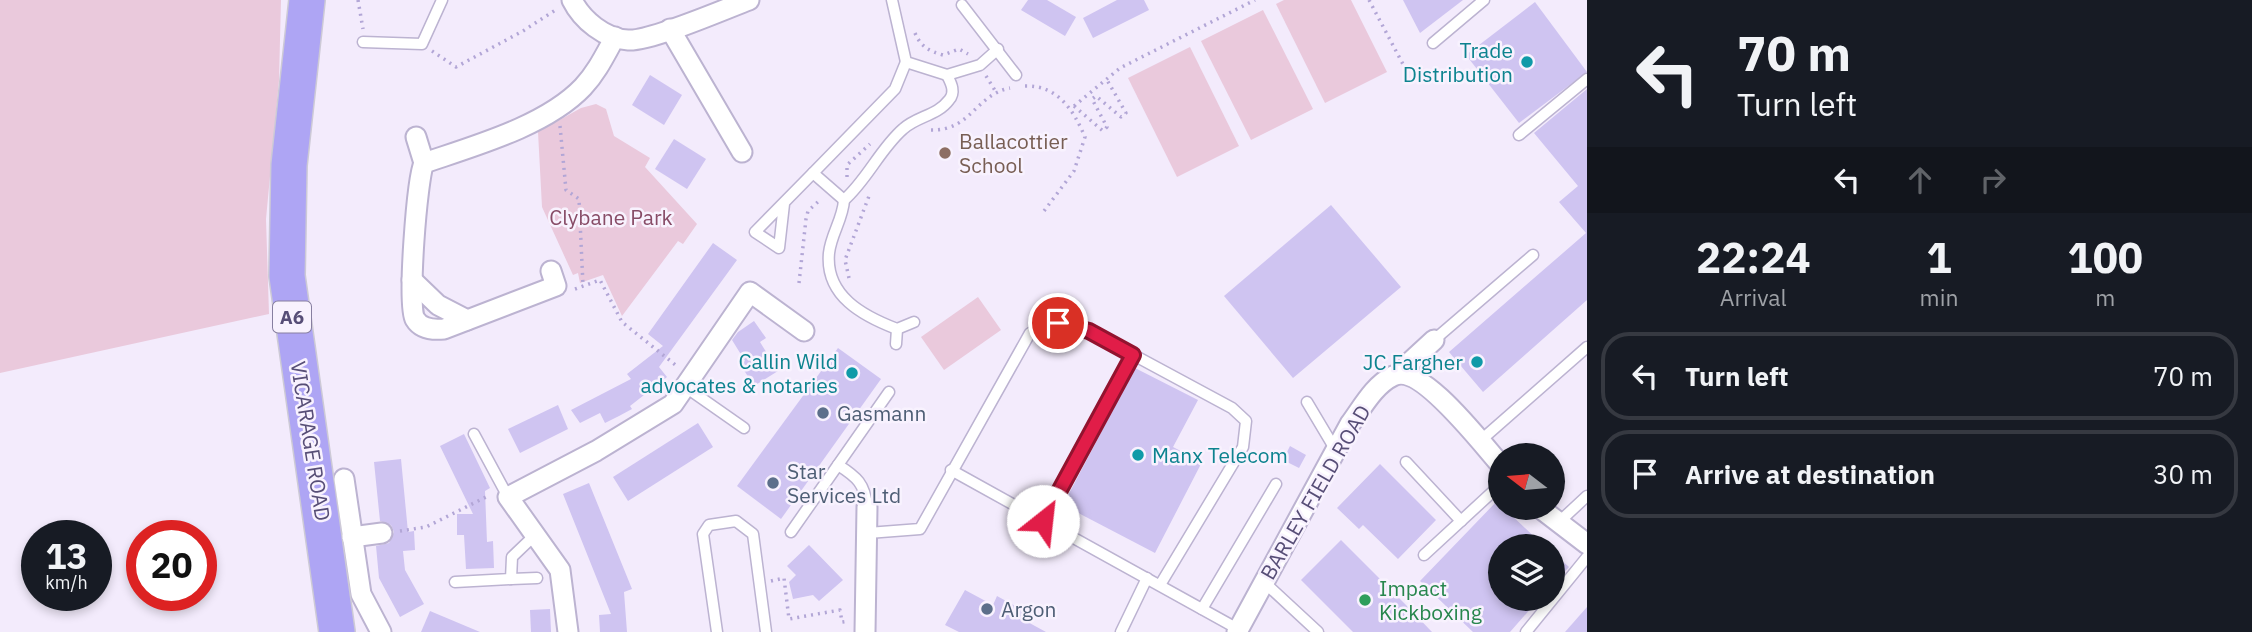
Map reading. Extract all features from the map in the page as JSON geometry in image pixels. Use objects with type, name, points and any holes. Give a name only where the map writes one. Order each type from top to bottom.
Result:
[{"type":"highway","name":"VICARAGE ROAD","points":[[307,0],[285,219],[287,276],[337,632]]},
{"type":"street","points":[[572,0],[586,20],[615,37],[628,40],[670,29],[749,0]]},
{"type":"street","points":[[670,29],[742,152]]},
{"type":"street","points":[[424,163],[490,140],[555,108],[582,89],[598,69],[615,37]]},
{"type":"street","points":[[416,137],[424,163],[418,175],[410,302],[417,323],[436,329],[467,320],[553,279]]},
{"type":"street","points":[[412,280],[438,305],[467,320]]},
{"type":"street","points":[[568,632],[560,570],[501,495],[596,451],[673,404],[750,292],[804,331]]},
{"type":"street","name":"BARLEY FIELD ROAD","points":[[1237,631],[1336,450],[1372,395],[1394,375],[1405,373],[1409,363],[1434,340]]},
{"type":"street","points":[[1405,373],[1425,383],[1488,451]]},
{"type":"street","points":[[344,479],[361,594],[374,625],[381,632]]},
{"type":"street","points":[[861,629],[868,533],[867,507]]},
{"type":"street","points":[[1556,520],[1587,544]]},
{"type":"street","points":[[352,537],[382,533]]},
{"type":"lane","points":[[363,43],[422,44],[442,0]]},
{"type":"lane","points":[[784,204],[895,89],[906,62],[902,36],[891,0]]},
{"type":"lane","points":[[1433,43],[1484,0]]},
{"type":"lane","points":[[962,5],[1016,75]]},
{"type":"lane","points":[[906,62],[947,75],[980,65],[998,49]]},
{"type":"lane","points":[[914,322],[897,329],[864,317],[844,298],[832,277],[829,254],[843,213],[844,200],[857,188],[904,128],[936,112],[951,98],[953,86],[947,75]]},
{"type":"lane","points":[[1519,135],[1587,79]]},
{"type":"lane","points":[[813,173],[844,200]]},
{"type":"lane","points":[[1434,340],[1532,255]]},
{"type":"lane","points":[[868,533],[920,529],[1030,333],[1058,323],[1089,331],[1232,408],[1247,421],[1243,447],[1160,585]]},
{"type":"lane","points":[[896,344],[897,329]]},
{"type":"lane","points":[[1479,442],[1587,347]]},
{"type":"lane","points":[[1043,521],[1133,355]]},
{"type":"lane","points":[[687,382],[744,428]]},
{"type":"lane","points":[[792,532],[889,392]]},
{"type":"lane","points":[[1307,402],[1336,450]]},
{"type":"lane","points":[[474,434],[501,495]]},
{"type":"lane","points":[[1406,463],[1461,521]]},
{"type":"lane","points":[[838,465],[859,478],[866,490],[867,507]]},
{"type":"lane","points":[[951,470],[1160,585],[1237,631]]},
{"type":"lane","points":[[1202,609],[1276,484]]},
{"type":"lane","points":[[1424,555],[1488,496]]},
{"type":"lane","points":[[1559,522],[1587,496]]},
{"type":"lane","points":[[717,632],[703,534],[709,526],[736,521],[753,534],[766,632]]},
{"type":"lane","points":[[511,579],[512,557],[535,535]]},
{"type":"lane","points":[[1530,630],[1587,557]]},
{"type":"lane","points":[[454,582],[537,578]]},
{"type":"lane","points":[[1121,632],[1147,578]]},
{"type":"lane","points":[[1264,582],[1318,632]]},
{"type":"path","points":[[358,0],[363,43]]},
{"type":"path","points":[[422,44],[456,67],[557,10],[554,0]]},
{"type":"path","points":[[1072,107],[1120,68],[1255,0]]},
{"type":"path","points":[[1368,0],[1405,68]]},
{"type":"path","points":[[902,36],[912,27],[920,43],[928,50],[943,55],[959,49],[976,58],[996,92]]},
{"type":"path","points":[[927,130],[943,130],[962,124],[996,92],[1041,86],[1103,131],[1107,127],[1092,99],[1096,96],[1121,117],[1126,113],[1107,80]]},
{"type":"path","points":[[1044,211],[1074,171],[1082,153],[1085,137],[1072,107]]},
{"type":"path","points":[[555,108],[560,120],[566,190],[579,199],[583,285]]},
{"type":"path","points":[[799,283],[808,211],[845,175]]},
{"type":"path","points":[[849,281],[845,260],[872,190]]},
{"type":"path","points":[[553,279],[573,281],[575,289],[600,280],[622,323],[663,352],[687,382]]},
{"type":"path","points":[[382,533],[426,527],[501,495]]},
{"type":"path","points":[[760,583],[784,578],[789,619],[840,610],[842,622],[861,629]]},
{"type":"green space","points":[[0,0],[281,0],[279,80],[266,219],[269,314],[0,373]]},
{"type":"green space","points":[[1284,0],[1351,0],[1387,72],[1325,103],[1276,4]]},
{"type":"green space","points":[[1263,10],[1313,109],[1251,140],[1201,41]]},
{"type":"green space","points":[[1190,47],[1239,146],[1177,177],[1128,78]]},
{"type":"green space","name":"Clybane Park","points":[[596,104],[606,109],[614,136],[650,158],[645,167],[697,224],[683,244],[678,241],[622,316],[603,275],[580,283],[578,273],[573,275],[542,207],[538,132],[581,108]]},
{"type":"green space","points":[[978,297],[1001,330],[944,370],[921,337]]},
{"type":"building","points":[[1028,0],[1047,0],[1076,17],[1065,36],[1021,10]]},
{"type":"building","points":[[1117,0],[1144,0],[1149,10],[1093,38],[1083,18]]},
{"type":"building","points":[[1403,0],[1463,0],[1420,33]]},
{"type":"building","name":"Trade Distribution","points":[[1535,2],[1587,72],[1519,123],[1466,55]]},
{"type":"building","points":[[650,75],[682,95],[664,125],[632,105]]},
{"type":"building","points":[[1587,89],[1587,300],[1483,392],[1449,352],[1586,233],[1559,202],[1578,186],[1534,133]]},
{"type":"building","points":[[674,139],[706,159],[687,189],[655,169]]},
{"type":"building","points":[[1331,205],[1401,287],[1293,378],[1224,296]]},
{"type":"building","points":[[713,243],[737,260],[659,367],[667,377],[630,406],[632,409],[619,416],[605,423],[600,413],[580,423],[571,410],[631,379],[627,374],[663,346],[648,334]]},
{"type":"building","points":[[754,321],[766,338],[760,342],[778,371],[754,386],[740,364],[745,361],[732,340],[738,332]]},
{"type":"building","points":[[838,348],[881,379],[781,519],[737,486]]},
{"type":"building","name":"Manx Telecom","points":[[1135,368],[1198,400],[1173,447],[1202,462],[1155,553],[1063,505]]},
{"type":"building","points":[[558,405],[568,429],[520,453],[508,429]]},
{"type":"building","points":[[698,423],[713,447],[628,501],[613,477]]},
{"type":"building","points":[[464,434],[490,488],[485,491],[487,542],[493,541],[494,568],[466,569],[464,535],[457,535],[457,514],[473,514],[440,446]]},
{"type":"building","points":[[1290,446],[1306,455],[1299,468],[1283,460]]},
{"type":"building","points":[[401,459],[408,532],[414,531],[415,550],[403,551],[405,570],[424,604],[400,617],[379,578],[376,546],[389,543],[394,532],[391,525],[380,521],[374,462]]},
{"type":"building","points":[[1380,464],[1436,520],[1398,559],[1363,525],[1359,529],[1337,508]]},
{"type":"building","points":[[589,483],[632,589],[624,592],[627,632],[600,632],[599,615],[611,614],[563,494]]},
{"type":"building","points":[[1488,510],[1488,520],[1517,520],[1531,534],[1488,534],[1488,611],[1529,611],[1510,632],[1473,632],[1420,581]]},
{"type":"building","points":[[1341,540],[1432,632],[1353,632],[1301,580]]},
{"type":"building","points":[[809,545],[843,580],[819,601],[813,595],[793,599],[789,582],[796,575],[787,566]]},
{"type":"building","name":"Argon","points":[[965,590],[993,605],[997,596],[1028,613],[1024,620],[1046,632],[959,632],[945,625]]},
{"type":"building","points":[[1587,607],[1587,632],[1565,632]]},
{"type":"building","points":[[550,609],[551,632],[531,632],[530,610]]},
{"type":"building","points":[[430,611],[480,632],[421,632]]},
{"type":"place","name":"Trade Distribution","points":[[1527,62]]},
{"type":"place","name":"Ballacottier School","points":[[945,153]]},
{"type":"place","name":"JC Fargher","points":[[1477,362]]},
{"type":"place","name":"Callin Wild advocates & notaries","points":[[852,373]]},
{"type":"place","name":"Gasmann","points":[[823,413]]},
{"type":"place","name":"Manx Telecom","points":[[1138,455]]},
{"type":"place","name":"Star Services Ltd","points":[[773,483]]},
{"type":"place","name":"Impact Kickboxing","points":[[1365,600]]},
{"type":"place","name":"Argon","points":[[987,609]]},
{"type":"route","points":[[1043,521],[1133,355],[1089,331],[1058,323]]}]
